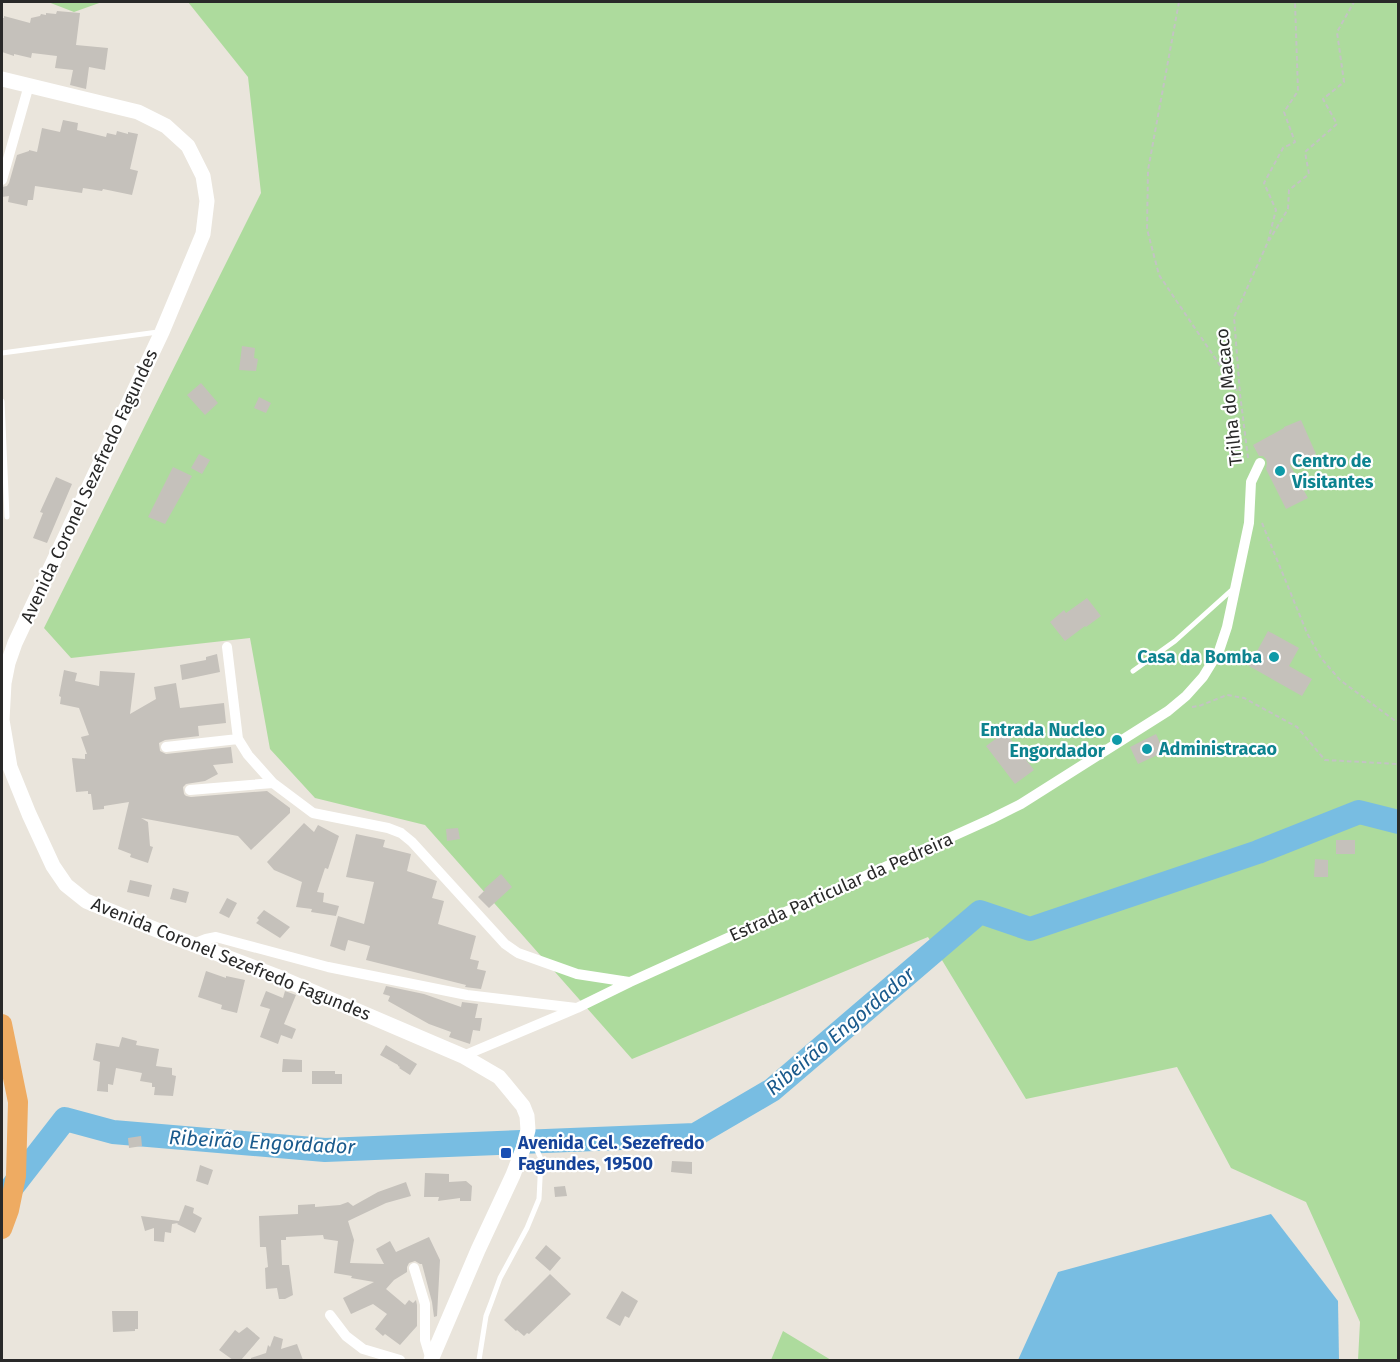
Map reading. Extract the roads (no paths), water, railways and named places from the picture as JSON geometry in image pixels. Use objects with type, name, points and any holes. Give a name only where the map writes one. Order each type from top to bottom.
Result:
[{"type":"highway","points":[[2,1024],[18,1102],[16,1176],[9,1210],[2,1229]]},
{"type":"main road","name":"Avenida Coronel Sezefredo Fagundes","points":[[2,79],[138,112],[166,126],[188,146],[204,176],[207,201],[203,234],[162,332],[15,643],[8,663],[2,720],[10,766],[29,814],[54,866],[66,885],[86,900],[193,945],[276,976],[463,1056],[499,1077],[513,1092],[527,1116],[528,1131]]},
{"type":"main road","points":[[431,1360],[513,1175],[528,1131]]},
{"type":"street","points":[[2,180],[29,85]]},
{"type":"street","name":"Estrada Particular da Pedreira","points":[[463,1056],[577,1008],[992,819],[1021,804],[1168,711],[1192,689],[1219,651],[1227,627],[1250,523],[1251,482],[1260,463]]},
{"type":"street","points":[[227,647],[238,739],[248,755],[273,783],[313,813],[388,828],[401,833],[412,842],[505,944],[518,953],[577,974],[630,982]]},
{"type":"street","points":[[166,747],[238,739]]},
{"type":"street","points":[[190,790],[273,783]]},
{"type":"street","points":[[193,945],[216,937],[328,967],[467,995],[577,1008]]},
{"type":"street","points":[[414,1268],[425,1304],[425,1340],[431,1360]]},
{"type":"street","points":[[330,1315],[346,1336],[363,1349],[400,1360]]},
{"type":"lane","points":[[2,353],[162,332]]},
{"type":"lane","points":[[2,401],[7,517]]},
{"type":"lane","points":[[1133,671],[1175,641],[1236,586]]},
{"type":"lane","points":[[479,1360],[486,1316],[500,1278],[532,1218],[539,1199],[541,1159],[528,1131]]},
{"type":"water","points":[[1271,1214],[1338,1301],[1339,1360],[1018,1360],[1058,1272]]},
{"type":"waterway","name":"Ribeirão Engordador","points":[[6,1195],[65,1119],[113,1132],[325,1150],[695,1135],[772,1090],[980,912],[1030,929],[1258,852],[1359,812],[1398,822]]},
{"type":"place","name":"Centro de Visitantes","points":[[1280,471]]},
{"type":"place","name":"Casa da Bomba","points":[[1274,657]]},
{"type":"place","name":"Entrada Nucleo Engordador","points":[[1117,740]]},
{"type":"place","name":"Administracao","points":[[1147,749]]},
{"type":"place","name":"Avenida Cel. Sezefredo Fagundes, 19500","points":[[506,1153]]}]
